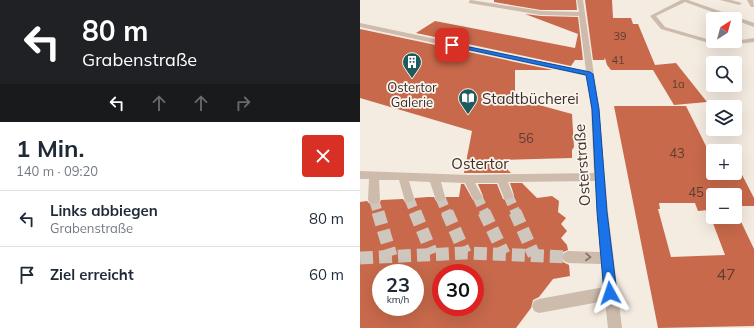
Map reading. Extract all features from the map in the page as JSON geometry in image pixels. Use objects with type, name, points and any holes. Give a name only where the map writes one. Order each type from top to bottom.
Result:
[{"type":"street","name":"Osterstraße","points":[[580,0],[595,109],[599,177],[610,293],[615,328]]},
{"type":"street","points":[[723,0],[739,3]]},
{"type":"street","points":[[750,0],[753,6]]},
{"type":"street","points":[[754,25],[686,1],[653,16],[663,28],[721,45],[754,40]]},
{"type":"street","points":[[471,2],[541,13],[582,14]]},
{"type":"street","points":[[360,25],[590,74]]},
{"type":"street","name":"Ostertor","points":[[360,175],[468,179],[599,177]]},
{"type":"street","points":[[374,175],[374,200]]},
{"type":"street","points":[[403,177],[409,198]]},
{"type":"street","points":[[434,178],[440,197]]},
{"type":"street","points":[[501,178],[508,195]]},
{"type":"street","points":[[468,179],[477,196]]},
{"type":"street","points":[[568,256],[607,258]]},
{"type":"street","points":[[539,306],[610,293]]},
{"type":"building","points":[[494,0],[576,0],[577,10],[541,10],[494,2]]},
{"type":"building","points":[[585,0],[612,0],[613,18],[631,18],[633,24],[638,24],[655,65],[676,63],[706,102],[674,105],[653,70],[611,70],[607,65],[605,58],[604,60],[593,60]]},
{"type":"building","points":[[525,14],[578,17],[583,60],[575,60],[571,66],[416,33],[435,21],[575,48],[578,34]]},
{"type":"building","name":"Ostertor Galerie","points":[[360,29],[553,70],[515,70],[515,105],[539,105],[572,114],[574,147],[572,150],[572,158],[498,160],[511,173],[464,173],[472,131],[360,98]]},
{"type":"building","points":[[614,106],[686,106],[706,146],[706,180],[742,180],[742,175],[754,198],[754,206],[742,206],[742,188],[706,188],[706,210],[698,211],[695,203],[659,203],[660,209],[658,209],[671,257],[725,255],[713,224],[742,224],[754,249],[754,326],[658,328]]},
{"type":"building","points":[[510,183],[522,183],[537,198],[552,196],[559,201],[558,212],[566,218],[561,224],[567,231],[561,238],[567,245],[568,250],[563,252],[561,258],[563,262],[569,265],[570,276],[553,279],[539,297],[533,300],[531,308],[516,328],[360,328],[360,202],[367,201],[374,205],[379,204],[381,200],[403,199],[405,202],[409,203],[413,202],[415,198],[434,197],[436,201],[440,202],[444,201],[446,197],[459,197],[461,184],[464,184],[473,200],[481,200],[483,196],[478,184],[497,184],[503,199],[512,199],[514,195]]},
{"type":"tunnel","points":[[508,195],[516,213]]},
{"type":"tunnel","points":[[477,196],[485,213]]},
{"type":"tunnel","points":[[440,197],[447,213]]},
{"type":"tunnel","points":[[409,198],[415,213]]},
{"type":"tunnel","points":[[374,200],[378,213]]},
{"type":"tunnel","points":[[378,212],[391,256]]},
{"type":"tunnel","points":[[415,212],[432,254]]},
{"type":"tunnel","points":[[447,212],[465,253]]},
{"type":"tunnel","points":[[484,212],[504,254]]},
{"type":"tunnel","points":[[515,212],[534,255]]},
{"type":"tunnel","points":[[360,258],[465,253]]},
{"type":"tunnel","points":[[465,253],[568,257]]},
{"type":"place","name":"Ostertor Galerie","points":[[412,79]]},
{"type":"place","name":"Stadtbücherei","points":[[468,115]]},
{"type":"route","points":[[452,45],[590,74],[595,109],[602,212],[610,293]]}]
